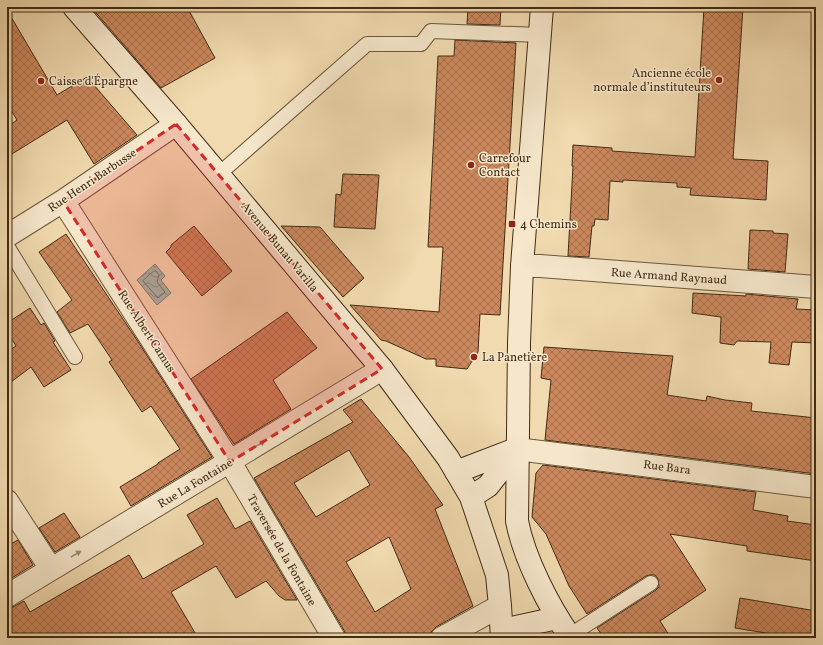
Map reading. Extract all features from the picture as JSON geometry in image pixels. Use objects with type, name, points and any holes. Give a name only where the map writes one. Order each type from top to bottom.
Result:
[{"type":"street","name":"Avenue Bunau Varilla","points":[[74,7],[219,174],[382,369],[448,458],[471,497],[497,574],[502,634]]},
{"type":"street","points":[[502,634],[566,631],[534,571],[519,535],[517,521],[522,266],[542,7]]},
{"type":"street","name":"Rue Henri Barbusse","points":[[7,236],[176,124]]},
{"type":"street","name":"Rue Albert Camus","points":[[63,200],[230,462]]},
{"type":"street","name":"Rue Armand Raynaud","points":[[522,266],[540,266],[816,287]]},
{"type":"street","name":"Rue La Fontaine","points":[[7,596],[382,369]]},
{"type":"street","points":[[456,472],[518,449]]},
{"type":"street","points":[[471,497],[488,486],[518,449]]},
{"type":"street","name":"Rue Bara","points":[[518,449],[816,487]]},
{"type":"street","name":"Traversée de la Fontaine","points":[[230,462],[334,638]]},
{"type":"street","points":[[7,501],[51,569]]},
{"type":"street","points":[[442,638],[500,606]]},
{"type":"lane","points":[[219,174],[367,44],[421,44],[431,31],[540,35]]},
{"type":"lane","points":[[7,246],[75,357]]},
{"type":"lane","points":[[566,631],[651,583]]},
{"type":"highlighted area","points":[[176,124],[382,369],[230,462],[63,201]]},
{"type":"water","points":[[155,264],[165,276],[161,280],[171,293],[157,305],[137,280]]},
{"type":"building","points":[[91,7],[187,7],[215,58],[161,88]]},
{"type":"building","points":[[468,7],[501,7],[500,25],[467,24]]},
{"type":"building","name":"Ancienne école normale d’instituteurs","points":[[704,7],[743,7],[733,159],[768,161],[766,200],[690,195],[691,188],[677,187],[677,183],[623,180],[623,182],[610,181],[608,220],[595,219],[594,226],[592,226],[589,257],[568,256],[573,145],[612,148],[612,151],[695,157]]},
{"type":"building","points":[[7,10],[57,95],[87,77],[137,135],[94,164],[67,120],[7,157],[7,127],[17,120],[7,103]]},
{"type":"building","points":[[455,40],[516,43],[500,315],[480,314],[478,352],[467,369],[436,366],[436,359],[426,359],[381,340],[350,305],[439,312],[443,247],[428,247],[438,56],[454,56]]},
{"type":"building","points":[[343,174],[379,175],[375,229],[334,227],[336,194],[341,195]]},
{"type":"building","points":[[194,226],[232,271],[202,296],[166,252],[171,245]]},
{"type":"building","points":[[281,226],[320,227],[364,278],[343,297]]},
{"type":"building","points":[[750,230],[773,231],[773,233],[788,234],[785,272],[748,269]]},
{"type":"building","points":[[66,234],[137,340],[212,457],[131,506],[120,487],[180,449],[151,406],[142,412],[109,362],[112,360],[88,324],[70,333],[57,312],[72,300],[39,252]]},
{"type":"building","points":[[693,293],[746,296],[746,294],[798,299],[796,309],[816,310],[816,343],[792,342],[789,365],[769,363],[771,342],[737,341],[734,345],[720,343],[721,317],[692,313]]},
{"type":"building","points":[[30,308],[41,325],[44,323],[55,341],[53,342],[71,370],[44,387],[31,367],[7,385],[7,352],[16,346],[7,331],[7,323]]},
{"type":"building","points":[[287,312],[317,348],[273,380],[291,409],[234,444],[191,379]]},
{"type":"building","points":[[544,347],[673,356],[667,395],[706,401],[707,396],[752,403],[751,411],[816,418],[816,474],[545,440],[551,380],[541,378]]},
{"type":"building","points":[[361,399],[409,457],[443,505],[435,509],[473,606],[436,627],[431,632],[430,638],[346,638],[345,632],[254,478],[353,422],[343,410]],"holes":[[[349,450],[370,485],[316,517],[294,483]],[[389,537],[411,589],[375,612],[346,562]]]},
{"type":"building","points":[[543,465],[756,492],[753,510],[788,516],[787,521],[816,525],[816,561],[747,551],[747,546],[670,534],[706,590],[660,621],[671,638],[604,638],[597,628],[656,590],[659,587],[658,579],[655,575],[646,576],[587,614],[569,586],[546,534],[532,517],[536,473]]},
{"type":"building","points":[[217,498],[235,529],[250,521],[297,600],[285,600],[279,596],[266,581],[236,598],[216,566],[171,592],[198,638],[7,638],[7,608],[13,607],[24,601],[30,612],[129,555],[143,579],[204,544],[187,515]]},
{"type":"building","points":[[64,513],[80,537],[55,552],[39,528]]},
{"type":"building","points":[[18,540],[33,565],[7,581],[7,546]]},
{"type":"building","points":[[740,598],[816,611],[816,638],[796,638],[735,628]]},
{"type":"place","name":"Ancienne école normale d’instituteurs","points":[[719,80]]},
{"type":"place","name":"Caisse d'Épargne","points":[[41,81]]},
{"type":"place","name":"Carrefour Contact","points":[[471,165]]},
{"type":"place","name":"4 Chemins","points":[[512,224]]},
{"type":"place","name":"La Panetière","points":[[474,357]]}]
